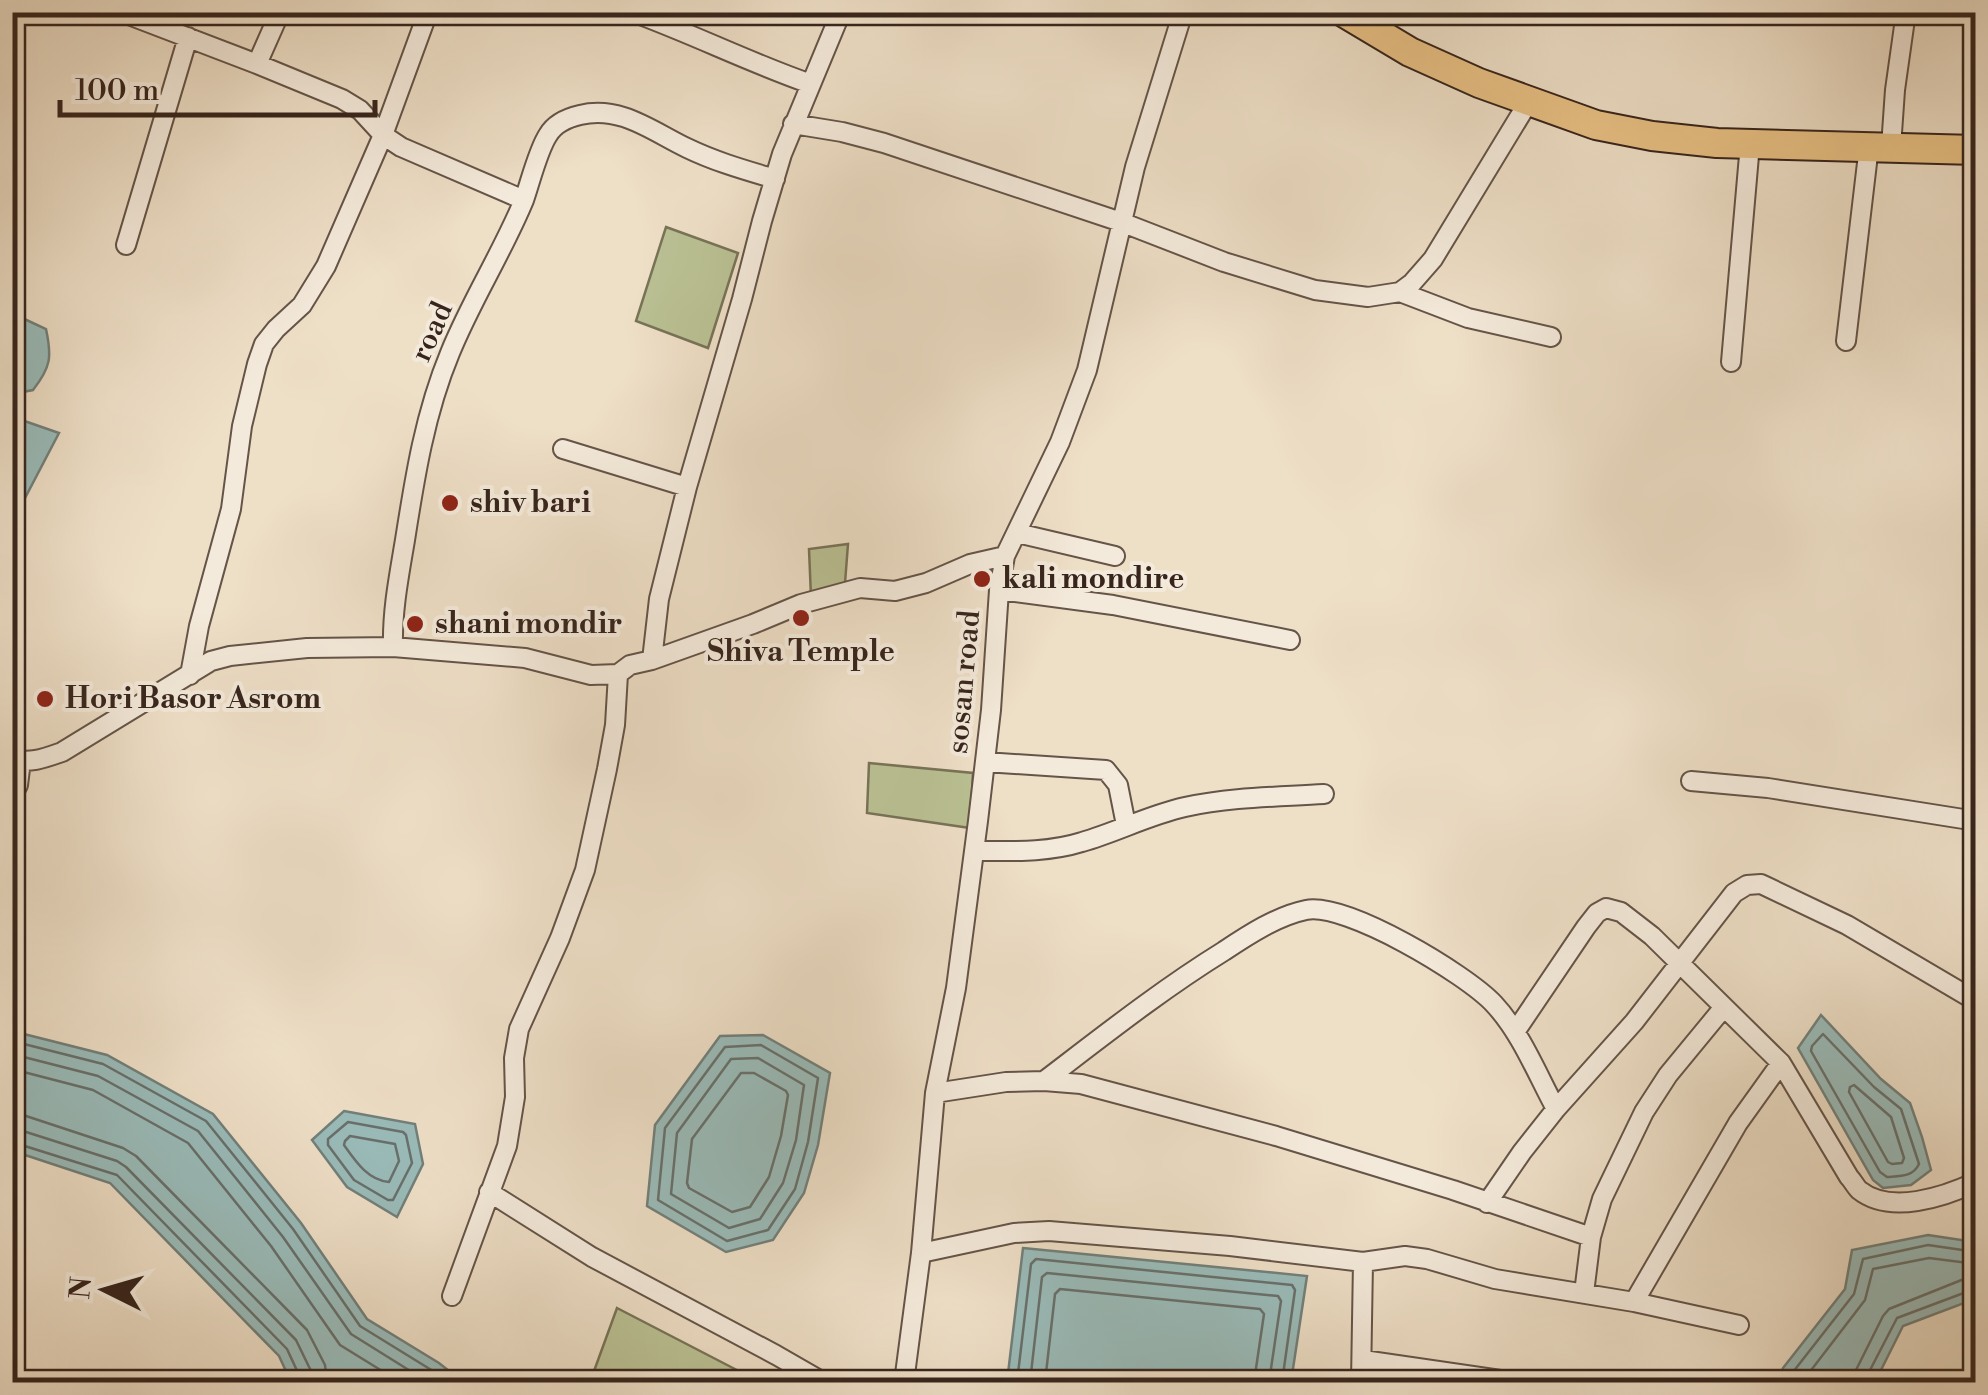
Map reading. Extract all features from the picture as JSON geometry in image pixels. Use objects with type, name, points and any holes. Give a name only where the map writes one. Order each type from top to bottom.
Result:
[{"type":"main road","points":[[1342,12],[1410,52],[1479,83],[1596,125],[1717,143],[1976,150]]},
{"type":"street","points":[[122,12],[158,19],[188,37],[342,99],[370,118],[383,135],[419,156],[524,200]]},
{"type":"street","points":[[258,64],[280,12]]},
{"type":"street","points":[[190,675],[199,626],[231,509],[242,426],[264,344],[317,284],[383,135],[428,12]]},
{"type":"street","points":[[632,12],[811,84]]},
{"type":"street","points":[[652,660],[659,599],[687,486],[775,179],[840,12]]},
{"type":"street","name":"sosan road","points":[[904,1382],[921,1254],[935,1094],[956,988],[985,762],[1004,556],[1060,442],[1088,370],[1142,142],[1183,12]]},
{"type":"street","points":[[1846,341],[1880,146],[1895,90],[1906,12]]},
{"type":"street","points":[[126,246],[188,37]]},
{"type":"street","points":[[1400,292],[1434,259],[1529,102]]},
{"type":"street","name":"road","points":[[394,648],[393,627],[407,525],[422,438],[436,391],[458,335],[524,200],[548,134],[564,119],[610,114],[638,122],[700,154],[775,179]]},
{"type":"street","points":[[794,124],[884,144],[1121,222],[1291,284],[1368,297],[1400,292],[1468,318],[1551,337]]},
{"type":"street","points":[[1731,362],[1750,144]]},
{"type":"street","points":[[563,449],[687,486]]},
{"type":"street","points":[[1017,533],[1114,556]]},
{"type":"street","points":[[12,796],[18,785],[17,760],[41,760],[62,752],[211,661],[230,656],[308,648],[394,648],[524,658],[591,674],[624,670],[801,604],[860,588],[895,591],[1004,556]]},
{"type":"street","points":[[999,590],[1114,605],[1290,640]]},
{"type":"street","points":[[452,1296],[507,1146],[515,1098],[514,1058],[519,1030],[573,905],[597,823],[624,670]]},
{"type":"street","points":[[985,762],[1106,770],[1118,785],[1126,825]]},
{"type":"street","points":[[1692,781],[1768,788],[1976,820]]},
{"type":"street","points":[[974,851],[1056,848],[1186,807],[1324,794]]},
{"type":"street","points":[[1487,1203],[1556,1109],[1634,1022],[1734,893],[1747,885],[1761,884],[1847,925],[1976,1001]]},
{"type":"street","points":[[1515,1032],[1597,913],[1606,908],[1620,912],[1636,922],[1781,1063],[1860,1190],[1883,1201],[1908,1202],[1976,1182]]},
{"type":"street","points":[[1044,1081],[1194,969],[1290,915],[1310,909],[1333,910],[1441,964],[1474,985],[1496,1005],[1515,1032],[1556,1109]]},
{"type":"street","points":[[1584,1293],[1591,1237],[1602,1199],[1644,1112],[1724,1007]]},
{"type":"street","points":[[1634,1302],[1738,1123],[1781,1063]]},
{"type":"street","points":[[935,1094],[1006,1082],[1081,1084],[1218,1119],[1453,1190],[1591,1237]]},
{"type":"street","points":[[490,1192],[592,1257],[823,1382]]},
{"type":"street","points":[[921,1254],[1014,1234],[1048,1231],[1363,1262],[1405,1256],[1496,1279],[1634,1302],[1739,1325]]},
{"type":"street","points":[[1362,1382],[1363,1262]]},
{"type":"street","points":[[1363,1360],[1514,1382]]},
{"type":"green space","points":[[666,227],[738,253],[708,348],[636,321]]},
{"type":"green space","points":[[848,544],[845,583],[811,597],[809,549]]},
{"type":"green space","points":[[869,763],[973,773],[970,828],[867,813]]},
{"type":"green space","points":[[617,1308],[760,1382],[590,1382]]},
{"type":"water","points":[[18,316],[46,329],[49,355],[47,368],[33,390],[17,393],[13,387],[12,322]]},
{"type":"water","points":[[12,417],[59,433],[13,521]]},
{"type":"water","points":[[1821,1015],[1881,1079],[1910,1103],[1931,1170],[1911,1185],[1883,1188],[1873,1180],[1798,1048]]},
{"type":"water","points":[[12,1031],[107,1055],[213,1114],[301,1223],[367,1319],[463,1382],[291,1382],[279,1356],[110,1183],[13,1151]]},
{"type":"water","points":[[763,1035],[830,1073],[818,1145],[804,1193],[773,1240],[726,1252],[647,1206],[655,1125],[720,1036]]},
{"type":"water","points":[[344,1111],[415,1124],[423,1164],[397,1217],[347,1187],[312,1140]]},
{"type":"water","points":[[1928,1235],[1975,1242],[1975,1299],[1903,1326],[1875,1382],[1779,1382],[1783,1368],[1845,1289],[1852,1250]]},
{"type":"water","points":[[1023,1248],[1307,1276],[1291,1382],[1007,1382]]},
{"type":"place","name":"shiv bari","points":[[450,503]]},
{"type":"place","name":"kali mondire","points":[[982,579]]},
{"type":"place","name":"Shiva Temple","points":[[801,618]]},
{"type":"place","name":"shani mondir","points":[[415,624]]},
{"type":"place","name":"Hori Basor Asrom","points":[[45,699]]}]
